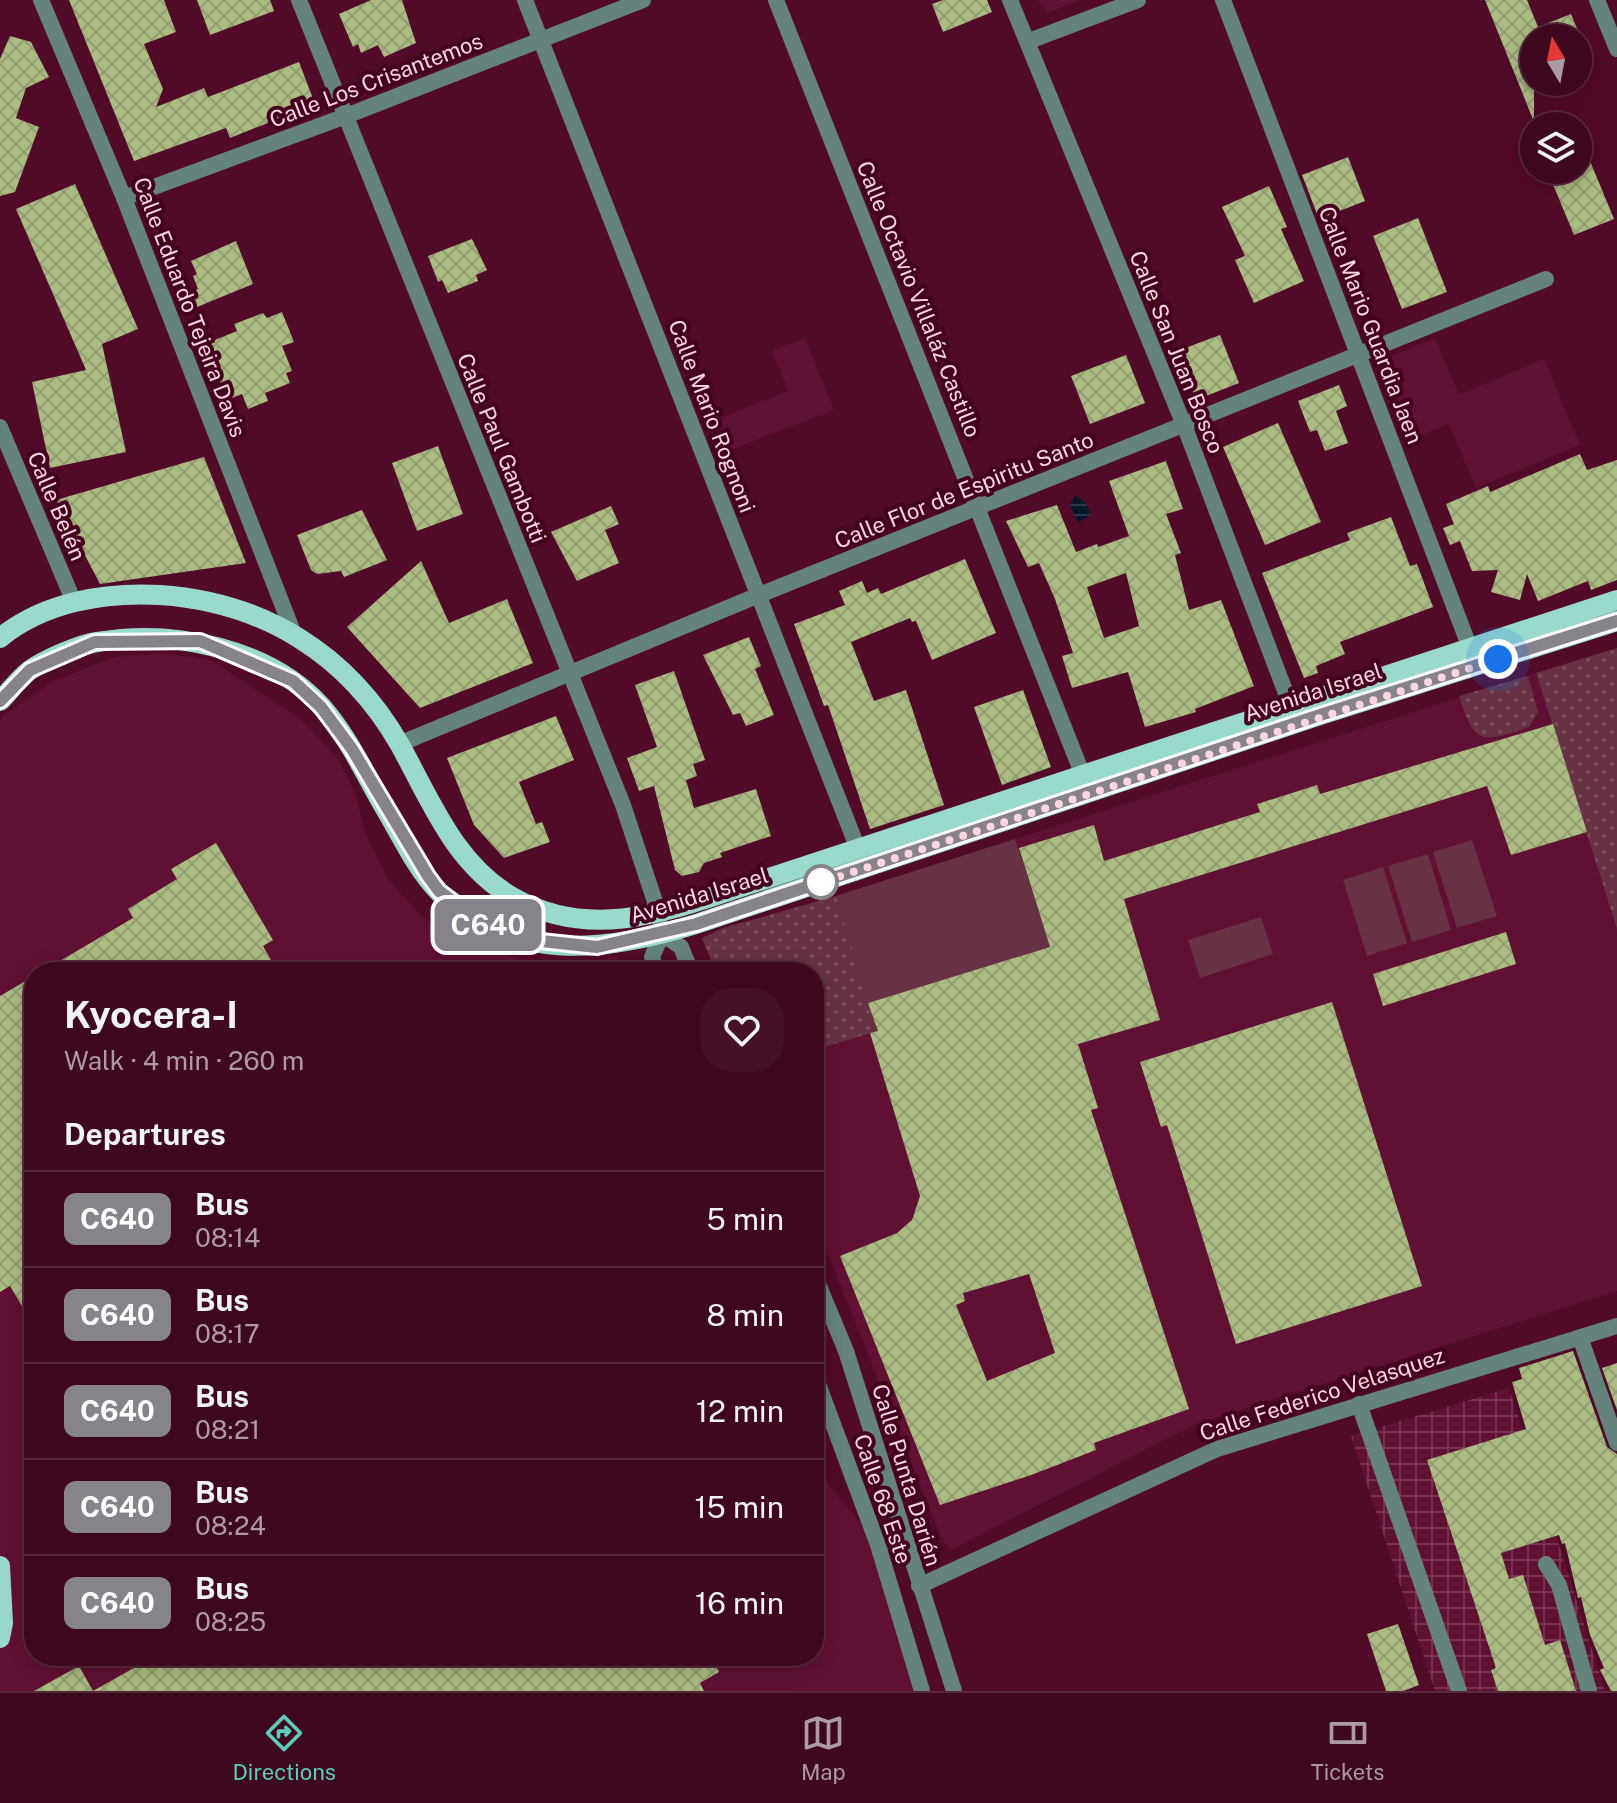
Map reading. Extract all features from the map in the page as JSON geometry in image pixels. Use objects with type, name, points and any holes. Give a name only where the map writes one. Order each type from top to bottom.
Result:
[{"type":"main road","name":"Avenida Israel","points":[[0,638],[34,615],[74,602],[126,593],[203,598],[293,632],[344,671],[399,744],[449,835],[476,870],[512,897],[545,912],[575,920],[660,924],[1473,656],[1617,600]]},
{"type":"main road","name":"Avenida Israel","points":[[1473,656],[1617,621]]},
{"type":"main road","name":"Avenida Israel","points":[[0,701],[30,670],[95,642],[200,641],[293,681],[321,707],[352,749],[417,861],[439,891],[474,917],[513,938],[545,945],[597,947],[858,849],[1086,784]]},
{"type":"main road","points":[[0,1566],[3,1623],[0,1638]]},
{"type":"street","name":"Calle Eduardo Tejeira Davis","points":[[41,0],[124,198],[293,632]]},
{"type":"street","name":"Calle Paul Gambotti","points":[[299,0],[568,675],[623,805],[660,924]]},
{"type":"street","name":"Calle Mario Rognoni","points":[[525,0],[858,849]]},
{"type":"street","name":"Calle Los Crisantemos","points":[[124,198],[346,116],[643,0]]},
{"type":"street","name":"Calle Octavio Villaláz Castillo","points":[[776,0],[1086,784]]},
{"type":"street","name":"Calle San Juan Bosco","points":[[1010,0],[1184,425],[1294,714]]},
{"type":"street","points":[[1029,41],[1138,0]]},
{"type":"street","name":"Calle Mario Guardia Jaen","points":[[1223,0],[1473,656]]},
{"type":"street","points":[[1597,0],[1617,49]]},
{"type":"street","name":"Calle Flor de Espiritu Santo","points":[[399,744],[759,595],[1546,279]]},
{"type":"street","name":"Calle Belén","points":[[0,427],[74,602]]},
{"type":"street","points":[[654,962],[652,957],[660,924]]},
{"type":"street","points":[[660,924],[681,947],[687,962]]},
{"type":"street","name":"Calle Punta Darién","points":[[824,1298],[846,1351],[954,1691]]},
{"type":"street","name":"Calle Federico Velasquez","points":[[919,1586],[1217,1449],[1617,1326]]},
{"type":"street","points":[[1580,1337],[1617,1443]]},
{"type":"street","name":"Calle 68 Este","points":[[824,1400],[878,1545],[922,1691]]},
{"type":"street","points":[[1359,1404],[1459,1691]]},
{"type":"street","points":[[1546,1564],[1559,1585],[1589,1691]]},
{"type":"shaded area","points":[[1038,0],[1080,0],[1047,13]]},
{"type":"shaded area","points":[[805,338],[834,410],[720,454],[707,423],[788,391],[772,351]]},
{"type":"shaded area","points":[[1435,338],[1459,395],[1544,359],[1580,445],[1476,488],[1449,424],[1412,439],[1379,362]]},
{"type":"shaded area","points":[[1617,648],[1617,929],[1536,673]]},
{"type":"shaded area","points":[[162,653],[211,660],[302,720],[339,760],[356,796],[365,833],[388,879],[421,916],[448,935],[530,962],[24,962],[24,1666],[824,1666],[824,1472],[827,1482],[878,1545],[922,1691],[0,1691],[0,721],[4,715],[55,680],[115,657]]},
{"type":"shaded area","points":[[1536,673],[1617,928],[1617,1291],[1196,1424],[951,1550],[943,1542],[824,1244],[824,1047],[878,1031],[836,896]]},
{"type":"shaded area","points":[[1528,676],[1538,712],[1529,727],[1490,737],[1476,732],[1459,696]]},
{"type":"shaded area","points":[[1015,839],[1050,947],[868,1003],[836,896]]},
{"type":"shaded area","points":[[1472,840],[1497,916],[1457,928],[1433,852]]},
{"type":"shaded area","points":[[1428,854],[1451,930],[1412,942],[1388,866]]},
{"type":"shaded area","points":[[1383,867],[1407,943],[1367,956],[1343,880]]},
{"type":"shaded area","points":[[836,896],[878,1031],[824,1047],[824,962],[712,962],[702,938],[723,928]]},
{"type":"shaded area","points":[[1261,917],[1273,954],[1200,978],[1188,940]]},
{"type":"shaded area","points":[[616,956],[623,962],[596,962]]},
{"type":"shaded area","points":[[1509,1388],[1605,1691],[1435,1691],[1351,1436]]},
{"type":"water","points":[[1075,496],[1086,503],[1090,516],[1078,522],[1070,505]]},
{"type":"building","points":[[69,0],[164,0],[176,32],[144,44],[163,89],[156,107],[204,88],[208,97],[299,62],[315,104],[230,138],[226,128],[134,161]]},
{"type":"building","points":[[197,0],[270,0],[274,11],[210,35]]},
{"type":"building","points":[[371,0],[402,0],[416,43],[384,57],[378,45],[361,53],[358,44],[353,47],[339,14]]},
{"type":"building","points":[[943,0],[987,0],[992,12],[943,32],[932,4]]},
{"type":"building","points":[[1485,0],[1527,0],[1537,24],[1520,24],[1520,87]]},
{"type":"building","points":[[1571,14],[1575,24],[1546,24]]},
{"type":"building","points":[[10,36],[31,42],[49,77],[26,88],[16,118],[39,127],[15,192],[0,196],[0,59]]},
{"type":"building","points":[[1524,96],[1534,96],[1534,112],[1530,112]]},
{"type":"building","points":[[1348,157],[1365,201],[1319,219],[1302,175]]},
{"type":"building","points":[[1592,166],[1614,219],[1574,235],[1553,184],[1592,184]]},
{"type":"building","points":[[75,184],[138,329],[102,344],[126,452],[50,468],[32,382],[86,370],[16,209]]},
{"type":"building","points":[[1269,186],[1287,227],[1281,229],[1304,281],[1254,303],[1235,260],[1245,256],[1222,207]]},
{"type":"building","points":[[1418,218],[1447,292],[1402,309],[1373,236]]},
{"type":"building","points":[[472,239],[487,270],[476,275],[478,281],[448,293],[442,280],[438,282],[428,256]]},
{"type":"building","points":[[236,241],[253,284],[197,307],[191,292],[198,289],[193,276],[197,274],[191,261]]},
{"type":"building","points":[[282,312],[294,342],[282,346],[292,371],[286,373],[290,383],[265,393],[268,401],[248,409],[242,394],[227,400],[205,344],[237,331],[234,324],[263,313],[267,318]]},
{"type":"building","points":[[1220,335],[1239,383],[1196,400],[1177,351]]},
{"type":"building","points":[[1126,355],[1145,403],[1090,424],[1071,376]]},
{"type":"building","points":[[1339,385],[1347,406],[1336,411],[1348,443],[1325,451],[1317,430],[1310,432],[1298,401]]},
{"type":"building","points":[[1278,423],[1321,522],[1265,545],[1223,447]]},
{"type":"building","points":[[438,446],[463,514],[417,531],[392,463]]},
{"type":"building","points":[[1580,454],[1587,470],[1617,460],[1617,580],[1591,590],[1588,581],[1538,601],[1527,574],[1520,600],[1491,592],[1498,570],[1472,571],[1460,541],[1450,545],[1443,528],[1454,524],[1446,504],[1488,486],[1490,492]]},
{"type":"building","points":[[204,457],[246,563],[100,584],[56,500]]},
{"type":"building","points":[[1166,461],[1183,509],[1166,514],[1181,553],[1175,555],[1189,610],[1221,600],[1254,686],[1195,709],[1196,712],[1145,727],[1128,672],[1072,688],[1062,656],[1073,653],[1055,599],[1039,563],[1028,567],[1006,521],[1057,505],[1076,552],[1129,536],[1109,481]],"holes":[[[1126,573],[1139,626],[1104,638],[1087,587]]]},
{"type":"building","points":[[611,506],[619,524],[605,530],[619,563],[577,581],[551,532]]},
{"type":"building","points":[[362,510],[387,560],[344,577],[341,571],[317,574],[311,570],[297,535]]},
{"type":"building","points":[[1391,517],[1410,566],[1417,564],[1433,607],[1340,642],[1345,654],[1316,666],[1318,673],[1304,678],[1262,573],[1350,540],[1347,533]]},
{"type":"building","points":[[965,559],[996,633],[932,660],[916,621],[912,622],[910,618],[851,642],[874,701],[906,690],[944,805],[870,829],[828,705],[824,706],[794,624],[845,605],[839,591],[862,581],[867,593],[878,588],[881,594]]},
{"type":"building","points":[[421,561],[449,623],[507,599],[533,663],[420,708],[347,627]]},
{"type":"building","points":[[749,637],[761,666],[755,669],[774,715],[746,726],[740,713],[733,715],[703,655]]},
{"type":"building","points":[[674,671],[705,760],[693,764],[697,776],[686,780],[694,808],[756,789],[771,836],[720,853],[722,857],[704,863],[699,872],[682,876],[675,870],[654,786],[639,791],[627,758],[657,747],[635,685]]},
{"type":"building","points":[[1023,690],[1051,767],[1002,785],[974,707]]},
{"type":"building","points":[[556,716],[574,760],[519,782],[536,824],[542,822],[550,842],[504,858],[474,825],[447,758]]},
{"type":"building","points":[[1553,724],[1587,832],[1511,855],[1487,786],[1124,899],[1160,1020],[1078,1044],[1098,1108],[1091,1110],[1189,1409],[1094,1443],[1096,1450],[940,1505],[840,1256],[897,1233],[912,1220],[920,1196],[870,1033],[878,1031],[868,1003],[1050,947],[1019,848],[1094,825],[1104,861],[1260,812],[1257,804],[1317,785],[1320,794]],"holes":[[[1029,1274],[1055,1353],[987,1381],[956,1305],[965,1301],[963,1293]]]},
{"type":"building","points":[[216,843],[273,940],[263,946],[272,962],[58,962],[133,918],[128,909],[177,879],[171,869]]},
{"type":"building","points":[[1506,932],[1516,964],[1383,1006],[1373,974]]},
{"type":"building","points":[[24,982],[24,1309],[10,1286],[0,1292],[0,996]]},
{"type":"building","points":[[1332,1002],[1422,1286],[1236,1344],[1167,1125],[1161,1127],[1140,1062]]},
{"type":"building","points":[[1573,1351],[1607,1447],[1617,1454],[1617,1691],[1611,1691],[1600,1670],[1604,1668],[1590,1635],[1581,1597],[1578,1598],[1565,1543],[1562,1544],[1559,1535],[1501,1553],[1509,1579],[1523,1575],[1545,1645],[1560,1640],[1576,1691],[1498,1691],[1491,1670],[1496,1668],[1427,1460],[1526,1429],[1512,1382],[1522,1379],[1519,1368]]},
{"type":"building","points":[[1617,1363],[1617,1410],[1602,1368]]},
{"type":"building","points":[[1398,1624],[1419,1685],[1403,1691],[1386,1691],[1367,1634]]},
{"type":"building","points":[[79,1666],[93,1691],[34,1691]]},
{"type":"building","points":[[137,1666],[716,1666],[719,1672],[700,1683],[704,1691],[93,1691]]},
{"type":"bus line","name":"C640","points":[[0,701],[30,670],[95,642],[200,641],[239,656],[293,681],[321,707],[352,749],[417,861],[439,891],[474,917],[513,938],[545,945],[597,947],[696,924],[1320,715],[1617,621]]},
{"type":"route","points":[[821,882],[817,884],[1320,715],[1498,659]]}]
